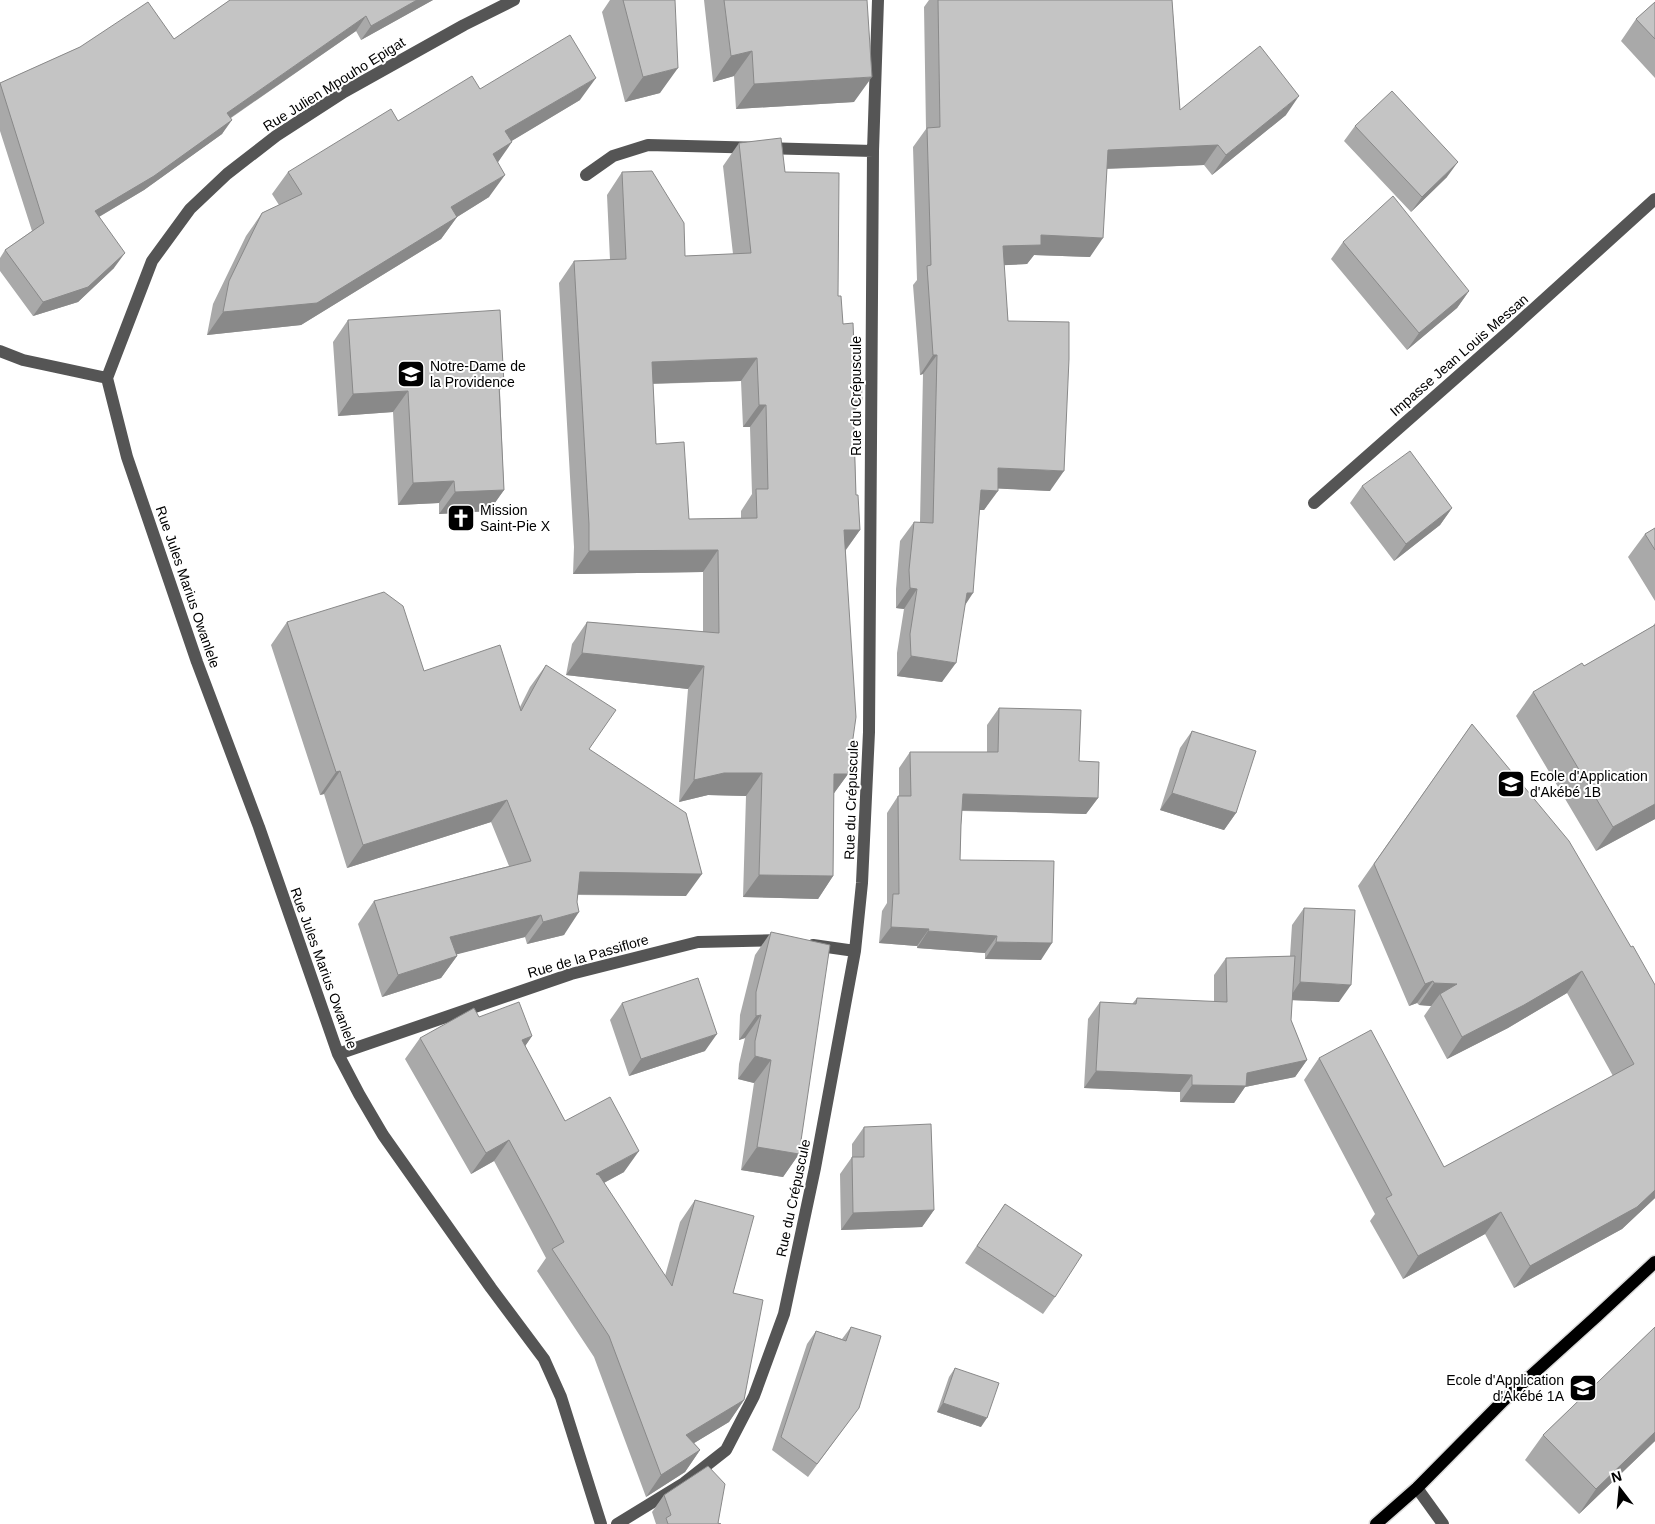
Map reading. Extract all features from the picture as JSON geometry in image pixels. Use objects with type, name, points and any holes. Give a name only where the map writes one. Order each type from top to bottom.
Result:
[{"type":"main road","points":[[1376,1524],[1417,1488],[1503,1402],[1655,1262]]},
{"type":"street","name":"Rue Julien Mpouho Epigat","points":[[107,378],[152,261],[190,209],[227,174],[276,136],[344,92],[464,25],[514,0]]},
{"type":"street","name":"Rue du Crépuscule","points":[[617,1524],[684,1483],[726,1450],[754,1396],[784,1314],[815,1168],[855,951],[862,883],[869,732],[873,151],[878,0]]},
{"type":"street","points":[[586,175],[613,156],[648,145],[873,151]]},
{"type":"street","name":"Impasse Jean Louis Messan","points":[[1314,503],[1655,199]]},
{"type":"street","points":[[0,351],[24,360],[107,378]]},
{"type":"street","name":"Rue Jules Marius Owanlele","points":[[107,378],[127,458],[338,1054],[358,1094],[383,1135],[491,1288],[544,1358],[562,1397],[601,1524]]},
{"type":"street","name":"Rue de la Passiflore","points":[[338,1054],[580,972],[698,942],[780,940],[855,951]]},
{"type":"street","points":[[1417,1488],[1443,1524]]},
{"type":"building","points":[[230,0],[417,0],[371,26],[366,16],[227,113],[232,120],[154,176],[95,211],[125,253],[88,287],[43,302],[5,250],[44,223],[0,83],[80,47],[148,2],[174,39]]},
{"type":"building","points":[[623,0],[675,0],[678,68],[643,77]]},
{"type":"building","points":[[724,0],[867,0],[872,77],[754,84],[752,51],[731,56]]},
{"type":"building","points":[[938,0],[1172,0],[1180,110],[1260,46],[1299,96],[1226,155],[1218,145],[1108,150],[1103,238],[1041,235],[1041,245],[1003,246],[1008,321],[1069,322],[1064,471],[998,468],[998,491],[981,490],[973,593],[967,593],[956,663],[911,656],[910,634],[917,589],[910,588],[909,570],[914,522],[933,523],[937,355],[933,355],[927,266],[931,265],[927,128],[940,127]]},
{"type":"building","points":[[1655,2],[1655,39],[1636,19]]},
{"type":"building","points":[[570,35],[596,78],[505,131],[512,142],[493,154],[505,175],[451,207],[457,217],[317,303],[223,312],[229,281],[262,213],[302,194],[288,172],[391,109],[398,121],[472,76],[480,89]]},
{"type":"building","points":[[1392,91],[1458,162],[1422,197],[1355,126]]},
{"type":"building","points":[[781,138],[785,172],[839,173],[838,296],[841,296],[843,324],[853,323],[855,368],[861,368],[862,401],[853,401],[856,495],[858,495],[860,530],[844,530],[856,717],[848,774],[834,774],[833,876],[759,875],[762,773],[724,773],[694,780],[704,666],[582,653],[587,622],[719,633],[718,550],[589,551],[574,261],[626,259],[622,172],[652,171],[684,223],[685,256],[751,253],[739,143]],"holes":[[[757,358],[759,405],[766,405],[768,489],[756,489],[757,518],[689,519],[684,442],[656,444],[652,362]]]},
{"type":"building","points":[[1393,196],[1469,291],[1419,333],[1343,242]]},
{"type":"building","points":[[500,310],[504,384],[499,385],[504,490],[455,492],[454,481],[413,483],[408,391],[353,394],[348,320]]},
{"type":"building","points":[[1410,451],[1452,508],[1406,544],[1362,486]]},
{"type":"building","points":[[1655,528],[1655,550],[1645,534]]},
{"type":"building","points":[[384,592],[403,606],[424,671],[500,645],[521,711],[546,665],[616,710],[589,749],[686,813],[702,874],[580,872],[577,902],[579,912],[543,922],[541,915],[450,937],[457,956],[398,975],[374,901],[531,861],[507,800],[363,845],[340,771],[336,772],[287,622]]},
{"type":"building","points":[[1655,625],[1655,804],[1613,827],[1533,692],[1582,663],[1584,666]]},
{"type":"building","points":[[999,708],[1081,710],[1079,761],[1099,762],[1098,798],[963,794],[960,860],[1054,861],[1052,943],[996,942],[997,936],[891,927],[893,894],[899,894],[898,796],[911,796],[910,752],[998,752]]},
{"type":"building","points":[[1472,724],[1569,841],[1655,985],[1655,1190],[1637,1207],[1530,1266],[1501,1212],[1418,1256],[1386,1198],[1392,1195],[1319,1058],[1371,1030],[1444,1167],[1634,1064],[1582,971],[1524,1005],[1462,1037],[1440,994],[1457,984],[1434,983],[1433,981],[1425,984],[1374,864]]},
{"type":"building","points":[[1192,731],[1256,751],[1236,813],[1172,793]]},
{"type":"building","points":[[1304,908],[1355,910],[1351,985],[1300,982]]},
{"type":"building","points":[[771,932],[830,945],[799,1154],[757,1147],[771,1060],[755,1056],[755,1041],[761,1015],[756,1016],[756,992]]},
{"type":"building","points":[[1295,956],[1291,1020],[1307,1060],[1247,1073],[1246,1086],[1192,1085],[1192,1075],[1096,1071],[1100,1002],[1136,1004],[1137,998],[1227,1002],[1226,958]]},
{"type":"building","points":[[698,978],[717,1034],[641,1059],[622,1003]]},
{"type":"building","points":[[519,1002],[532,1036],[522,1040],[565,1121],[610,1097],[639,1151],[596,1174],[599,1175],[672,1286],[695,1200],[754,1216],[733,1293],[763,1300],[744,1400],[686,1435],[700,1450],[661,1475],[609,1336],[552,1249],[564,1242],[509,1140],[486,1153],[420,1038],[474,1008],[479,1017]]},
{"type":"building","points":[[931,1124],[934,1210],[853,1213],[852,1157],[864,1157],[864,1127]]},
{"type":"building","points":[[1005,1204],[1082,1255],[1055,1297],[977,1246]]},
{"type":"building","points":[[851,1327],[881,1336],[859,1408],[817,1464],[781,1437],[816,1331],[846,1341]]},
{"type":"building","points":[[1655,1327],[1655,1432],[1596,1489],[1543,1435]]},
{"type":"building","points":[[955,1368],[999,1383],[987,1418],[943,1403]]},
{"type":"building","points":[[708,1466],[725,1484],[718,1523],[721,1524],[668,1524],[666,1518],[671,1515],[664,1495]]},
{"type":"place","name":"Notre-Dame de la Providence","points":[[411,374]]},
{"type":"place","name":"Mission Saint-Pie X","points":[[461,518]]},
{"type":"place","name":"Ecole d'Application d'Akébé 1B","points":[[1511,784]]},
{"type":"place","name":"Ecole d'Application d'Akébé 1A","points":[[1583,1388]]}]
